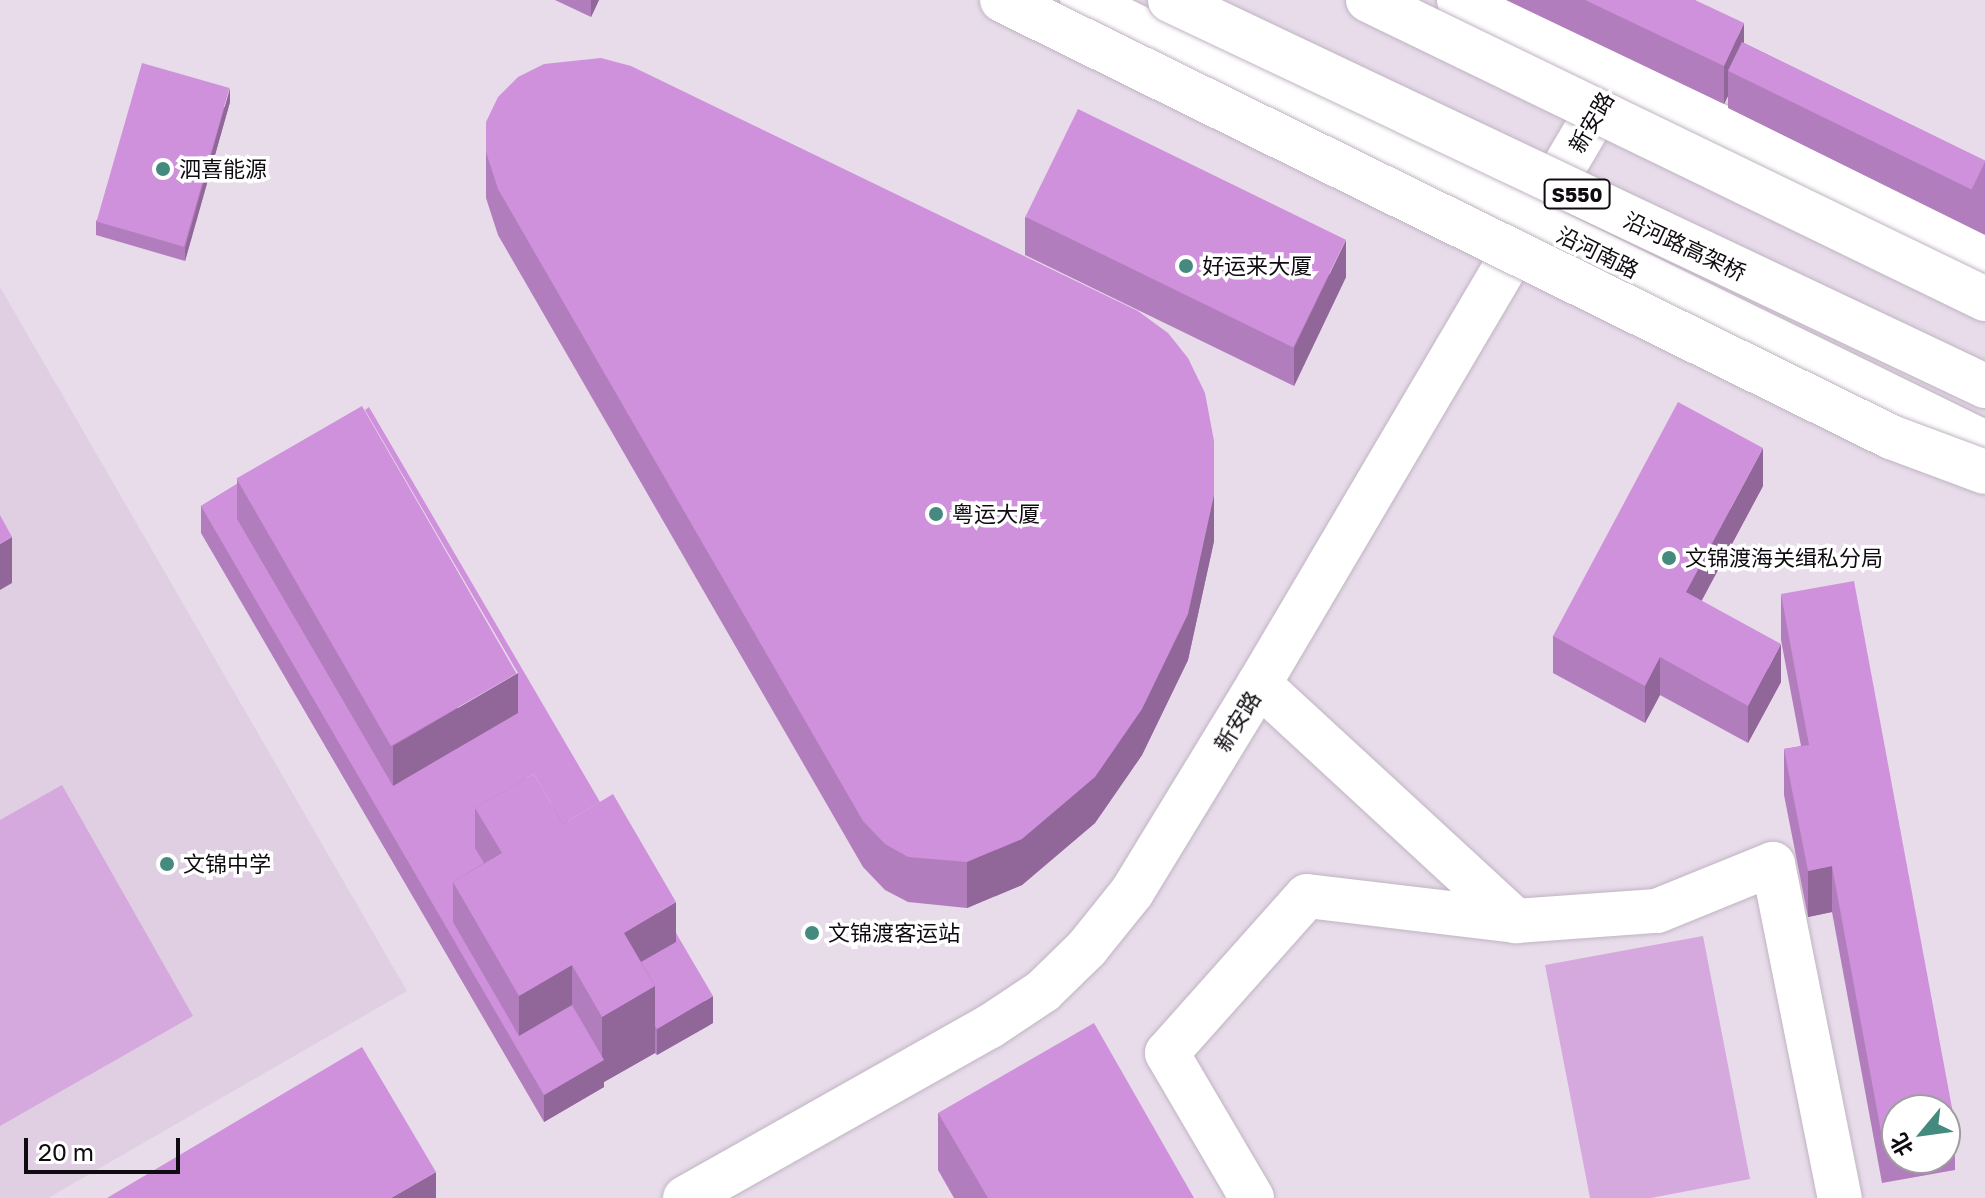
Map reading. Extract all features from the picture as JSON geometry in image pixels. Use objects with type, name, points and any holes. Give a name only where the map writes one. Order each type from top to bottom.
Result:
[{"type":"main road","points":[[1002,0],[1891,437],[1985,472]]},
{"type":"main road","name":"沿河南路","points":[[1082,0],[1985,443]]},
{"type":"main road","name":"沿河路高架桥","points":[[1170,0],[1985,386]]},
{"type":"main road","points":[[1368,0],[1985,299]]},
{"type":"main road","points":[[1459,0],[1985,255]]},
{"type":"main road","name":"新安路","points":[[685,1198],[744,1184],[1043,991],[1087,948],[1132,892],[1259,684],[1617,77]]},
{"type":"main road","points":[[1259,684],[1516,921]]},
{"type":"main road","points":[[1252,1198],[1167,1053],[1307,896],[1516,921],[1657,911],[1773,864],[1840,1198]]},
{"type":"shaded area","name":"文锦中学","points":[[0,287],[407,991],[48,1198],[0,1198]]},
{"type":"shaded area","points":[[62,785],[193,1016],[0,1126],[0,820]]},
{"type":"shaded area","points":[[1703,936],[1750,1179],[1651,1198],[1590,1198],[1545,965]]},
{"type":"building","points":[[1585,0],[1695,0],[1744,23],[1724,66]]},
{"type":"building","points":[[1742,42],[1985,161],[1972,190],[1728,71]]},
{"type":"building","name":"粤运大厦","points":[[601,58],[631,66],[1138,311],[1168,333],[1188,358],[1205,393],[1214,441],[1214,495],[1188,614],[1142,709],[1095,777],[1022,839],[967,862],[908,857],[885,844],[863,821],[498,189],[486,152],[486,122],[498,97],[518,77],[544,64]]},
{"type":"building","name":"泗喜能源","points":[[142,63],[229,88],[184,247],[97,222]]},
{"type":"building","name":"好运来大厦","points":[[1078,109],[1346,240],[1293,347],[1025,217]]},
{"type":"building","name":"文锦渡海关缉私分局","points":[[1678,402],[1763,448],[1686,592],[1781,644],[1748,706],[1660,657],[1645,686],[1553,636]]},
{"type":"building","points":[[362,406],[516,674],[391,746],[236,478]]},
{"type":"building","points":[[369,407],[600,802],[563,824],[534,774],[475,808],[475,848],[484,863],[453,882],[453,922],[519,1036],[572,1005],[604,1060],[544,1095],[201,506],[237,484],[237,519],[393,786],[518,713],[518,673],[365,410]]},
{"type":"building","points":[[0,515],[12,537],[0,544]]},
{"type":"building","points":[[1854,581],[1949,1094],[1881,1094],[1881,1132],[1832,866],[1808,871],[1784,749],[1809,745],[1781,594]]},
{"type":"building","points":[[534,774],[563,824],[613,794],[676,902],[624,933],[655,986],[602,1017],[572,965],[519,996],[453,882],[502,853],[475,808]]},
{"type":"building","points":[[676,933],[713,996],[657,1029],[655,986],[641,962],[676,942]]},
{"type":"building","points":[[1094,1023],[1194,1198],[988,1198],[938,1113]]},
{"type":"building","points":[[362,1047],[436,1172],[391,1198],[107,1198]]},
{"type":"place","name":"泗喜能源","points":[[163,169]]},
{"type":"place","name":"好运来大厦","points":[[1186,266]]},
{"type":"place","name":"粤运大厦","points":[[936,514]]},
{"type":"place","name":"文锦渡海关缉私分局","points":[[1669,558]]},
{"type":"place","name":"文锦中学","points":[[167,864]]},
{"type":"place","name":"文锦渡客运站","points":[[812,933]]}]
